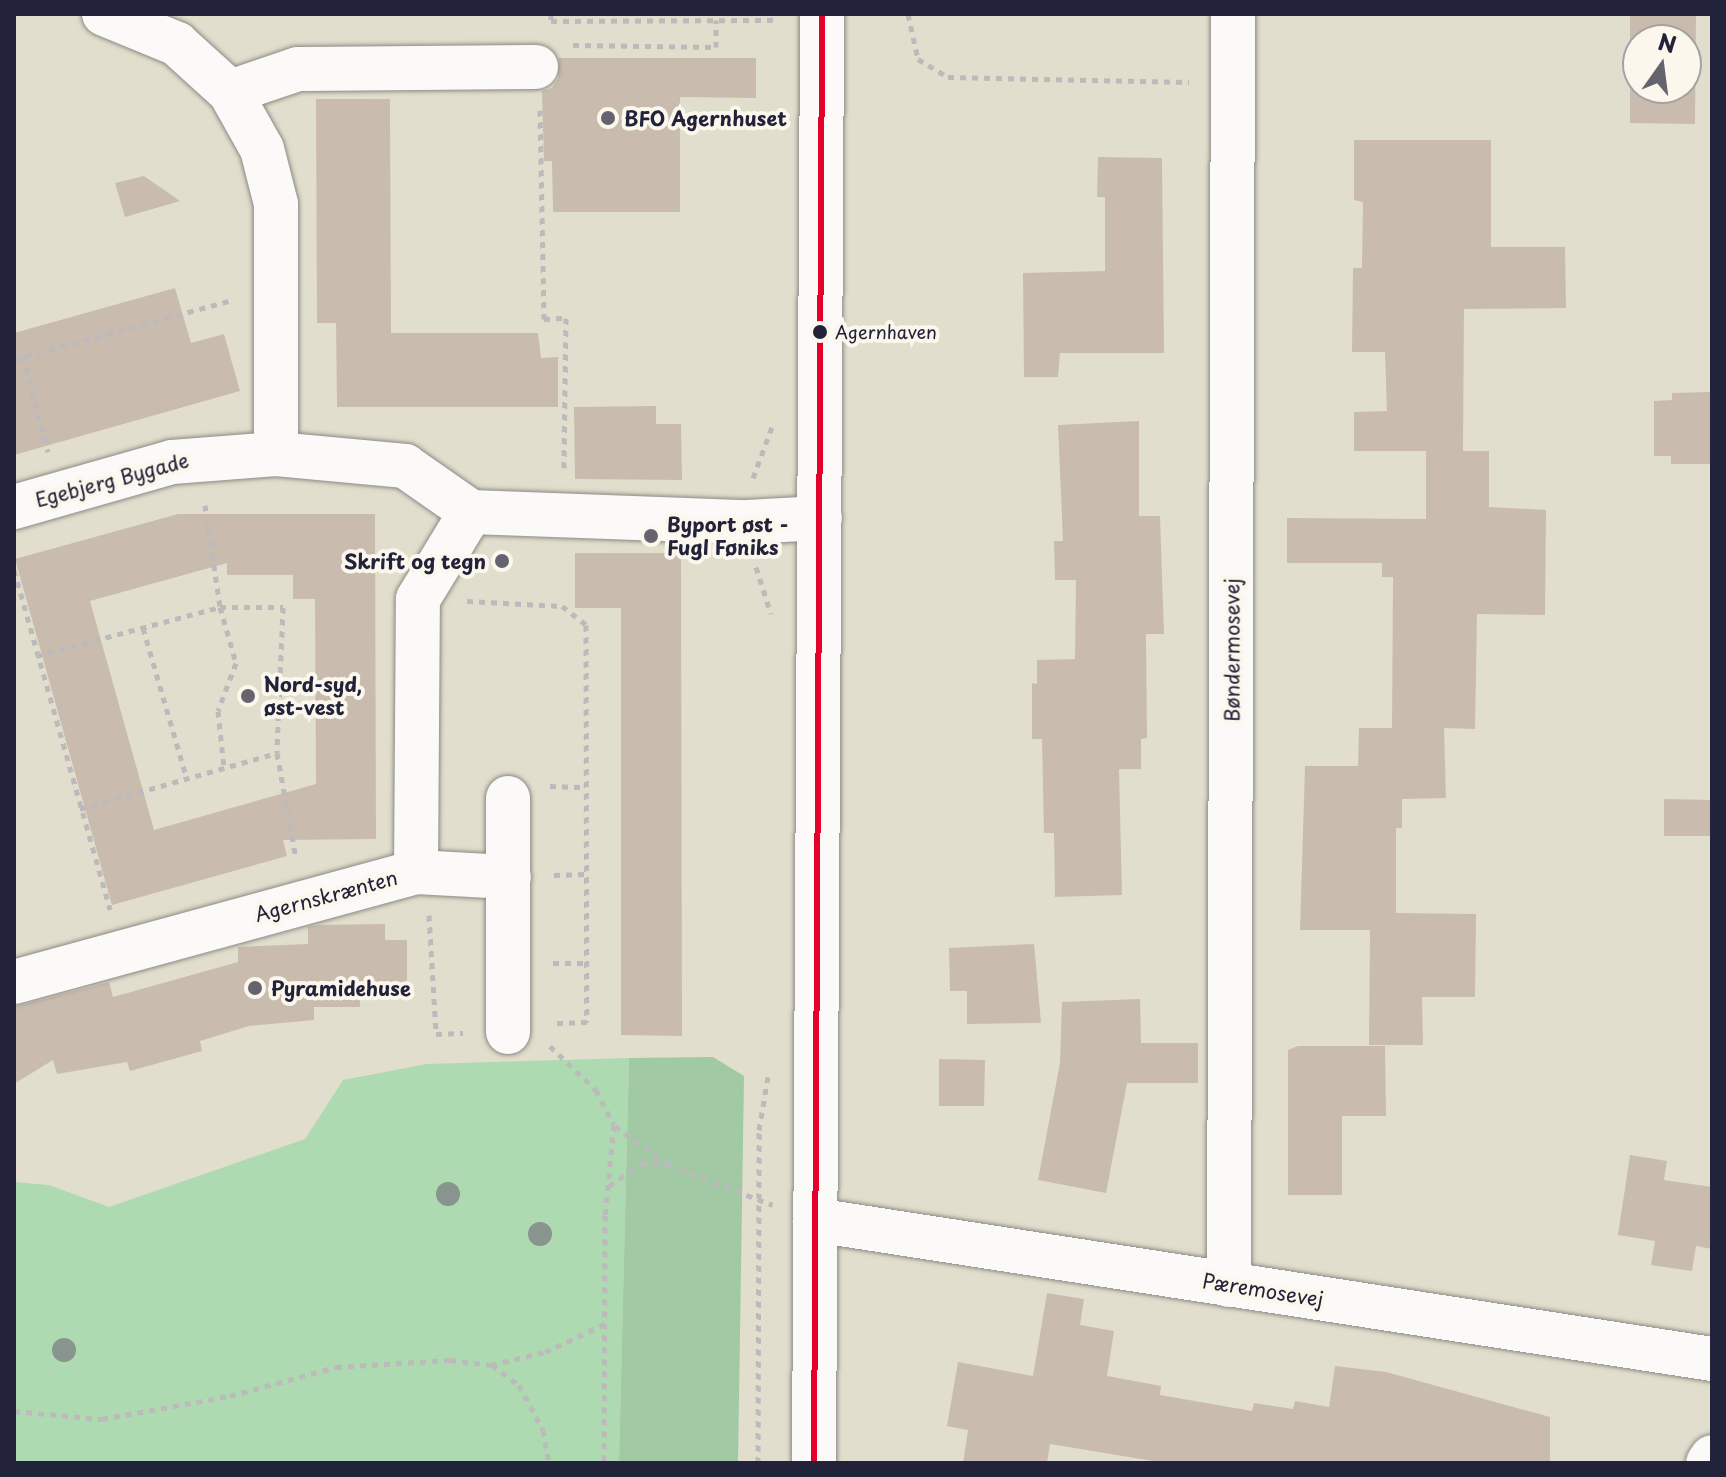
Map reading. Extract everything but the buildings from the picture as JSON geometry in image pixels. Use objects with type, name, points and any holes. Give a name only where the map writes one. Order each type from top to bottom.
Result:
[{"type":"street","points":[[104,14],[177,44],[230,92],[262,149],[276,204],[276,454]]},
{"type":"street","name":"Bøndermosevej","points":[[1229,1285],[1233,14]]},
{"type":"street","points":[[802,17],[820,518],[814,1463]]},
{"type":"street","points":[[230,92],[298,69],[536,67]]},
{"type":"street","name":"Egebjerg Bygade","points":[[14,507],[198,457],[276,454],[405,466],[471,512]]},
{"type":"street","points":[[418,599],[471,512],[747,522],[820,518]]},
{"type":"street","name":"Agernskrænten","points":[[14,982],[416,872],[418,599]]},
{"type":"street","points":[[508,798],[508,1028]]},
{"type":"street","points":[[416,872],[509,877]]},
{"type":"street","name":"Pæremosevej","points":[[815,1220],[1712,1359]]},
{"type":"street","points":[[1708,1463],[1712,1457]]},
{"type":"path","points":[[551,14],[551,21],[802,17]]},
{"type":"path","points":[[908,14],[918,59],[948,77],[1234,83]]},
{"type":"path","points":[[563,515],[566,318],[544,319],[536,67],[542,67],[549,45],[716,47],[716,20]]},
{"type":"path","points":[[14,359],[213,303],[275,301]]},
{"type":"path","points":[[23,356],[50,460]]},
{"type":"path","points":[[198,457],[220,607],[236,663],[218,711],[224,768]]},
{"type":"path","points":[[14,570],[113,919]]},
{"type":"path","points":[[418,599],[562,606],[586,625],[587,1022],[508,1028]]},
{"type":"path","points":[[36,656],[220,607],[283,607],[277,753],[304,903]]},
{"type":"path","points":[[143,628],[187,779]]},
{"type":"path","points":[[80,809],[277,753]]},
{"type":"path","points":[[566,786],[586,787]]},
{"type":"path","points":[[416,872],[428,895],[436,1034]]},
{"type":"path","points":[[566,875],[586,874]]},
{"type":"path","points":[[566,963],[587,963]]},
{"type":"path","points":[[574,1072],[596,1090],[614,1125],[668,1165],[815,1220]]},
{"type":"path","points":[[604,1463],[609,1322],[608,1186],[614,1125]]},
{"type":"path","points":[[608,1186],[642,1163],[668,1165]]},
{"type":"path","points":[[14,1411],[102,1419],[230,1396],[336,1367],[450,1360],[491,1365],[545,1352],[609,1322]]},
{"type":"path","points":[[491,1365],[519,1385],[543,1430],[549,1463]]},
{"type":"green space","points":[[713,1057],[744,1076],[738,1463],[619,1463],[629,1058]]},
{"type":"green space","points":[[629,1058],[619,1463],[14,1463],[14,1182],[49,1185],[109,1207],[305,1139],[343,1080],[427,1064]]},
{"type":"transit line","points":[[814,1463],[822,14]]},
{"type":"place","name":"BFO Agernhuset","points":[[608,118]]},
{"type":"place","name":"Agernhaven","points":[[820,332]]},
{"type":"place","name":"Byport øst - Fugl Føniks","points":[[651,536]]},
{"type":"place","name":"Skrift og tegn","points":[[502,561]]},
{"type":"place","name":"Nord-syd, øst-vest","points":[[248,696]]},
{"type":"place","name":"Pyramidehuse","points":[[255,988]]}]
